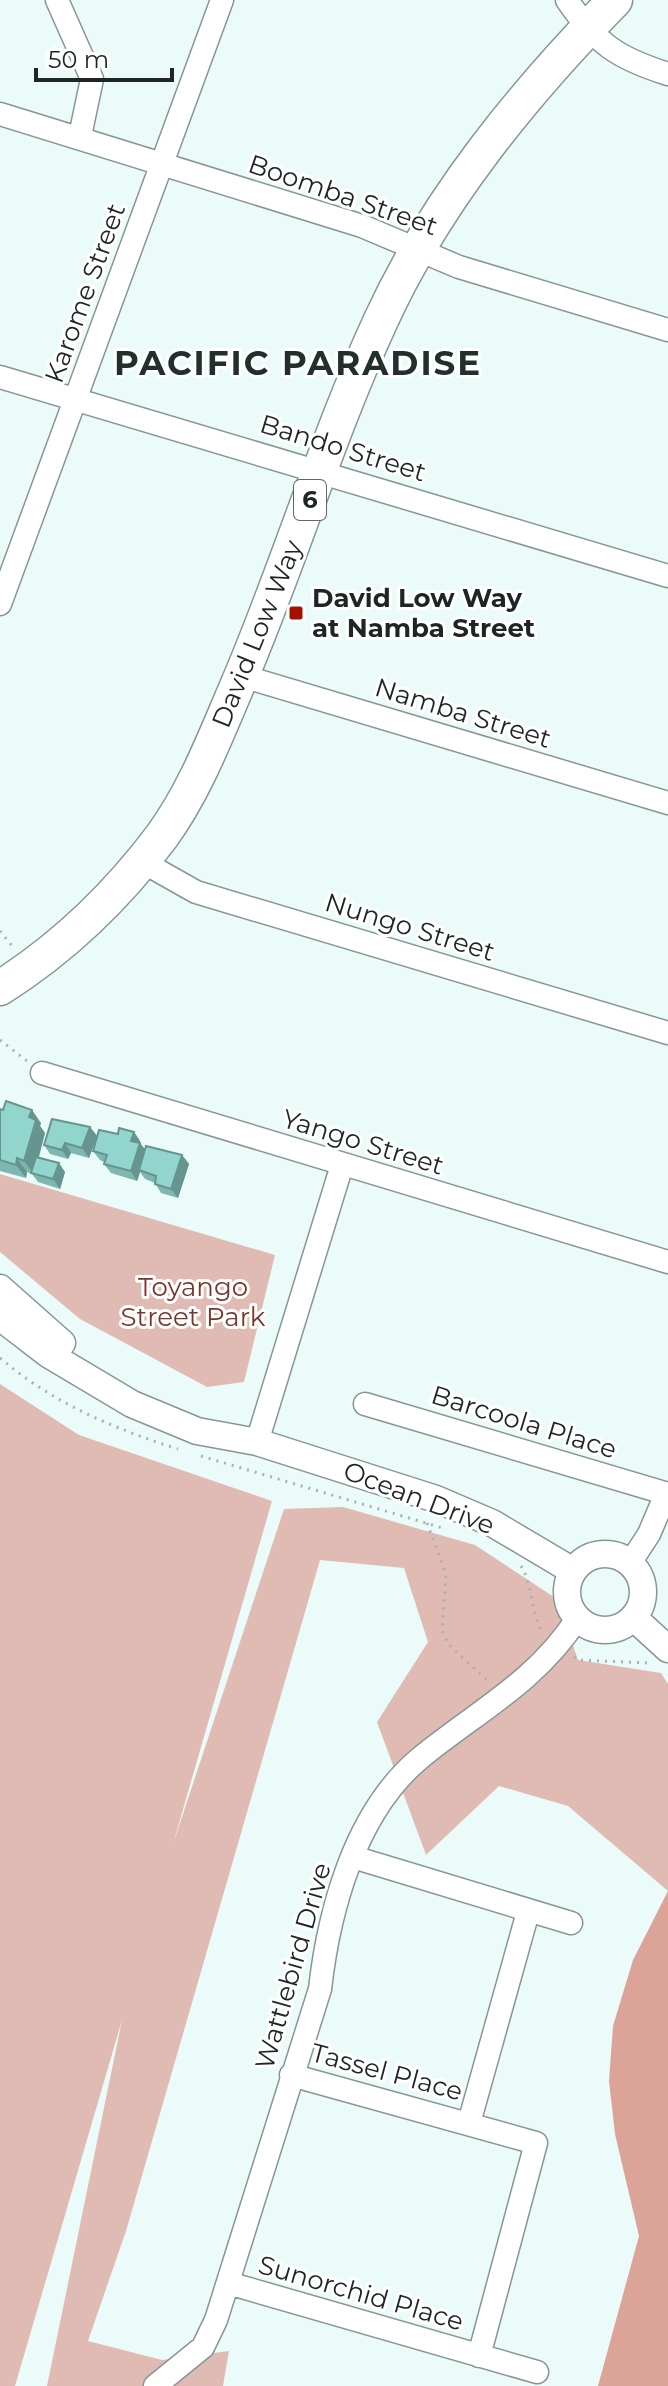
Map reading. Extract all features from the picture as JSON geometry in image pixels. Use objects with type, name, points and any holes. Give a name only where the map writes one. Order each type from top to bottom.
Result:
[{"type":"main road","name":"David Low Way","points":[[0,988],[58,946],[163,835],[195,780],[242,676],[365,355],[419,250],[505,124],[615,0]]},
{"type":"street","points":[[57,0],[92,79],[80,136]]},
{"type":"street","name":"Karome Street","points":[[0,604],[222,0]]},
{"type":"street","points":[[567,0],[587,29],[616,55],[668,74]]},
{"type":"street","name":"Boomba Street","points":[[0,114],[80,136],[162,165],[362,226],[476,273],[668,330]]},
{"type":"street","name":"Bando Street","points":[[0,377],[321,470],[668,576]]},
{"type":"street","name":"Namba Street","points":[[242,676],[668,803]]},
{"type":"street","name":"Nungo Street","points":[[141,861],[196,892],[668,1033]]},
{"type":"street","name":"Yango Street","points":[[42,1073],[668,1262]]},
{"type":"street","points":[[257,1442],[342,1165]]},
{"type":"street","name":"Ocean Drive","points":[[0,1288],[37,1323],[106,1372],[257,1442],[436,1499],[492,1523],[573,1571]]},
{"type":"street","name":"Ocean Drive","points":[[0,1317],[48,1354],[132,1404],[197,1431],[257,1442]]},
{"type":"street","name":"Barcoola Place","points":[[365,1404],[667,1494]]},
{"type":"street","points":[[630,1563],[649,1534],[667,1494]]},
{"type":"street","points":[[606,1554],[630,1563],[638,1572],[644,1596],[634,1618],[624,1626],[599,1631],[577,1619],[566,1596],[573,1571],[593,1556],[606,1554]]},
{"type":"street","points":[[634,1618],[653,1631],[662,1657]]},
{"type":"street","name":"Wattlebird Drive","points":[[155,2386],[203,2347],[228,2283],[320,1989],[325,1949],[366,1823],[416,1762],[541,1667],[577,1619]]},
{"type":"street","points":[[353,1857],[571,1923]]},
{"type":"street","name":"Tassel Place","points":[[469,2123],[528,1912]]},
{"type":"street","name":"Tassel Place","points":[[291,2075],[536,2143],[508,2249]]},
{"type":"street","name":"Sunorchid Place","points":[[479,2356],[508,2249]]},
{"type":"street","name":"Sunorchid Place","points":[[228,2283],[537,2372]]},
{"type":"path","points":[[0,1040],[42,1073]]},
{"type":"path","points":[[0,1358],[57,1400],[94,1420],[180,1449]]},
{"type":"path","points":[[193,1454],[452,1531]]},
{"type":"path","points":[[427,1523],[446,1574],[442,1630],[448,1644],[503,1696]]},
{"type":"path","points":[[515,1561],[530,1584],[537,1624],[546,1637],[578,1660],[644,1661],[662,1657]]},
{"type":"green space","name":"Toyango Street Park","points":[[0,1174],[275,1255],[244,1382],[207,1387],[80,1319],[0,1252]]},
{"type":"green space","points":[[0,1384],[79,1435],[272,1501],[173,1844],[284,1509],[343,1507],[475,1545],[557,1599],[578,1660],[661,1673],[668,1684],[668,1891],[568,1806],[499,1786],[426,1855],[377,1722],[428,1642],[404,1568],[320,1560],[126,2231],[88,2341],[162,2360],[229,2351],[223,2386],[47,2386],[122,2020],[15,2386],[0,2386]]},
{"type":"shaded area","points":[[668,1891],[668,2386],[598,2386],[639,2236],[615,2134],[609,2081],[613,2026],[633,1960]]},
{"type":"building","points":[[6,1101],[32,1110],[29,1117],[36,1120],[24,1161],[17,1158],[16,1165],[0,1160],[0,1109],[3,1110]]},
{"type":"building","points":[[52,1119],[90,1127],[82,1148],[65,1143],[62,1150],[44,1145]]},
{"type":"building","points":[[119,1128],[134,1132],[131,1141],[140,1143],[131,1171],[104,1164],[107,1155],[93,1151],[99,1130],[118,1134]]},
{"type":"building","points":[[146,1146],[182,1155],[171,1189],[155,1184],[156,1176],[139,1170]]},
{"type":"building","points":[[36,1157],[59,1163],[53,1179],[31,1173]]},
{"type":"place","name":"David Low Way at Namba Street","points":[[296,613]]},
{"type":"district","name":"PACIFIC PARADISE","points":[[298,363]]}]
